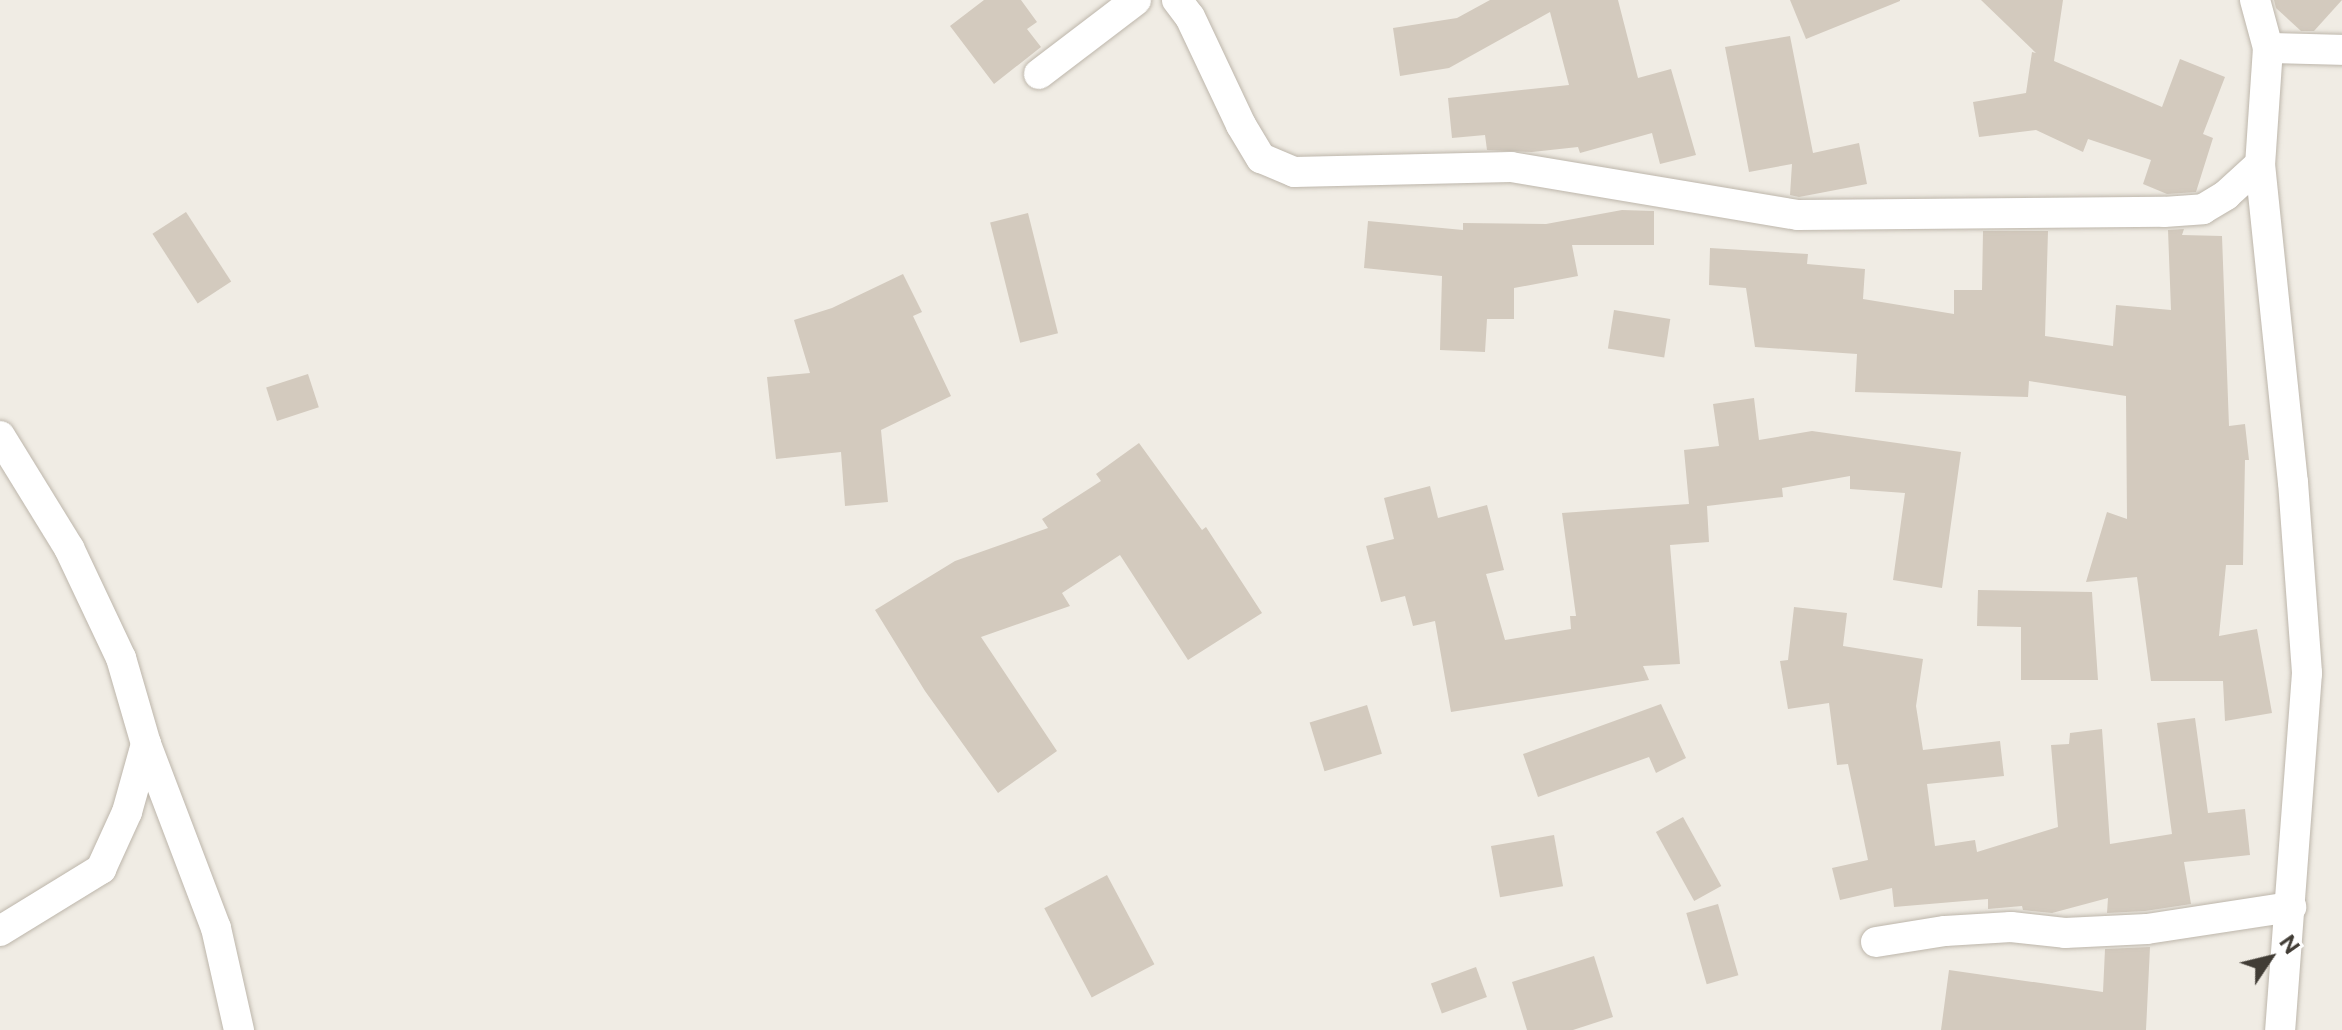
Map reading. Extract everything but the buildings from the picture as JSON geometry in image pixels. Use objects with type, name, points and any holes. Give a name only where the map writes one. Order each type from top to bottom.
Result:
[{"type":"street","points":[[1039,74],[1136,0]]},
{"type":"street","points":[[1177,0],[1190,17],[1241,125],[1261,158],[1294,172],[1511,167],[1798,215],[2164,212],[2203,209],[2226,195],[2260,164]]},
{"type":"street","points":[[2255,0],[2268,48],[2260,164],[2293,482],[2307,673],[2280,1030]]},
{"type":"street","points":[[2268,48],[2342,50]]},
{"type":"street","points":[[0,436],[69,548],[121,658],[146,744],[216,928],[239,1030]]},
{"type":"street","points":[[0,931],[101,869],[127,812],[146,744]]},
{"type":"street","points":[[1876,942],[1945,931],[2011,927],[2065,933],[2147,929],[2291,907]]}]
